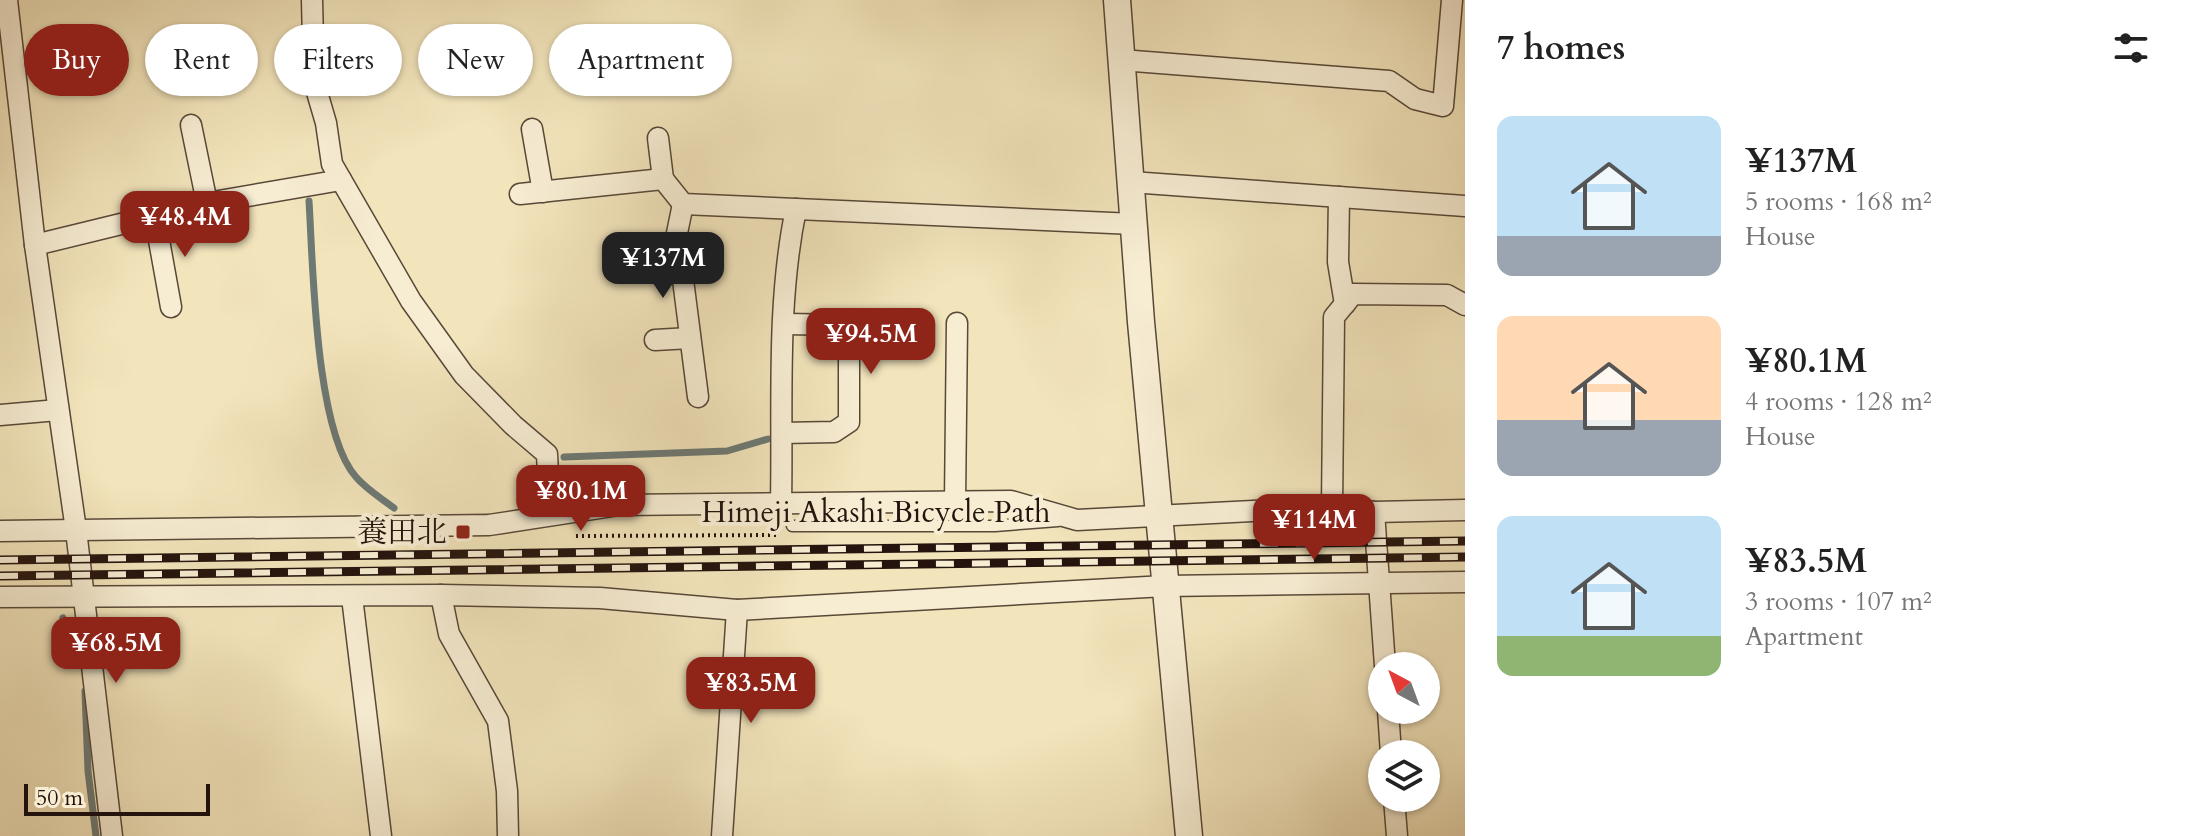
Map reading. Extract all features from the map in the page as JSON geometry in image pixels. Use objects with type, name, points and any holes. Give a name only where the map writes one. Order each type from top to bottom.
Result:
[{"type":"street","points":[[7,0],[35,245],[76,530],[112,836]]},
{"type":"street","points":[[312,0],[314,82],[326,123],[332,164],[411,301],[464,375],[513,425],[547,454],[550,515]]},
{"type":"street","points":[[1117,0],[1165,586],[1189,836]]},
{"type":"street","points":[[1121,60],[1389,81],[1415,99],[1443,106],[1452,0]]},
{"type":"street","points":[[1262,92],[1263,71]]},
{"type":"street","points":[[191,125],[207,203]]},
{"type":"street","points":[[532,129],[543,192]]},
{"type":"street","points":[[658,138],[663,179],[683,204],[1134,224]]},
{"type":"street","points":[[520,194],[663,179]]},
{"type":"street","points":[[35,245],[207,203],[341,180]]},
{"type":"street","points":[[1131,182],[1465,206]]},
{"type":"street","points":[[1339,197],[1338,262],[1345,304]]},
{"type":"street","points":[[683,204],[677,233],[698,397]]},
{"type":"street","points":[[781,503],[787,255],[796,209]]},
{"type":"street","points":[[155,218],[171,307]]},
{"type":"street","points":[[1332,507],[1334,317],[1353,294],[1447,295],[1465,305]]},
{"type":"street","points":[[955,502],[957,323]]},
{"type":"street","points":[[782,433],[834,432],[849,422],[849,325],[784,324]]},
{"type":"street","points":[[655,340],[690,338]]},
{"type":"street","points":[[0,415],[58,410]]},
{"type":"street","points":[[0,531],[489,525],[619,505],[1011,501],[1077,520],[1332,507],[1374,512],[1465,510]]},
{"type":"street","points":[[1374,512],[1384,652]]},
{"type":"street","points":[[0,597],[441,595],[600,598],[737,610],[1165,586],[1465,582]]},
{"type":"street","points":[[441,595],[449,634],[498,721],[507,791],[508,836]]},
{"type":"street","points":[[352,597],[381,836]]},
{"type":"street","points":[[722,836],[737,610]]},
{"type":"street","points":[[1395,812],[1397,836]]},
{"type":"lane","points":[[792,526],[995,526],[1077,520]]},
{"type":"path","name":"Himeji Akashi Bicycle Path","points":[[572,536],[780,535]]},
{"type":"waterway","points":[[309,201],[319,345],[332,423],[342,455],[356,477],[394,508]]},
{"type":"waterway","points":[[564,457],[727,451],[768,439]]},
{"type":"waterway","points":[[63,618],[84,663]]},
{"type":"waterway","points":[[85,691],[88,771],[96,836]]},
{"type":"railway","points":[[0,560],[1465,541]]},
{"type":"railway","points":[[0,576],[1465,557]]},
{"type":"place","name":"養田北","points":[[463,532]]}]
